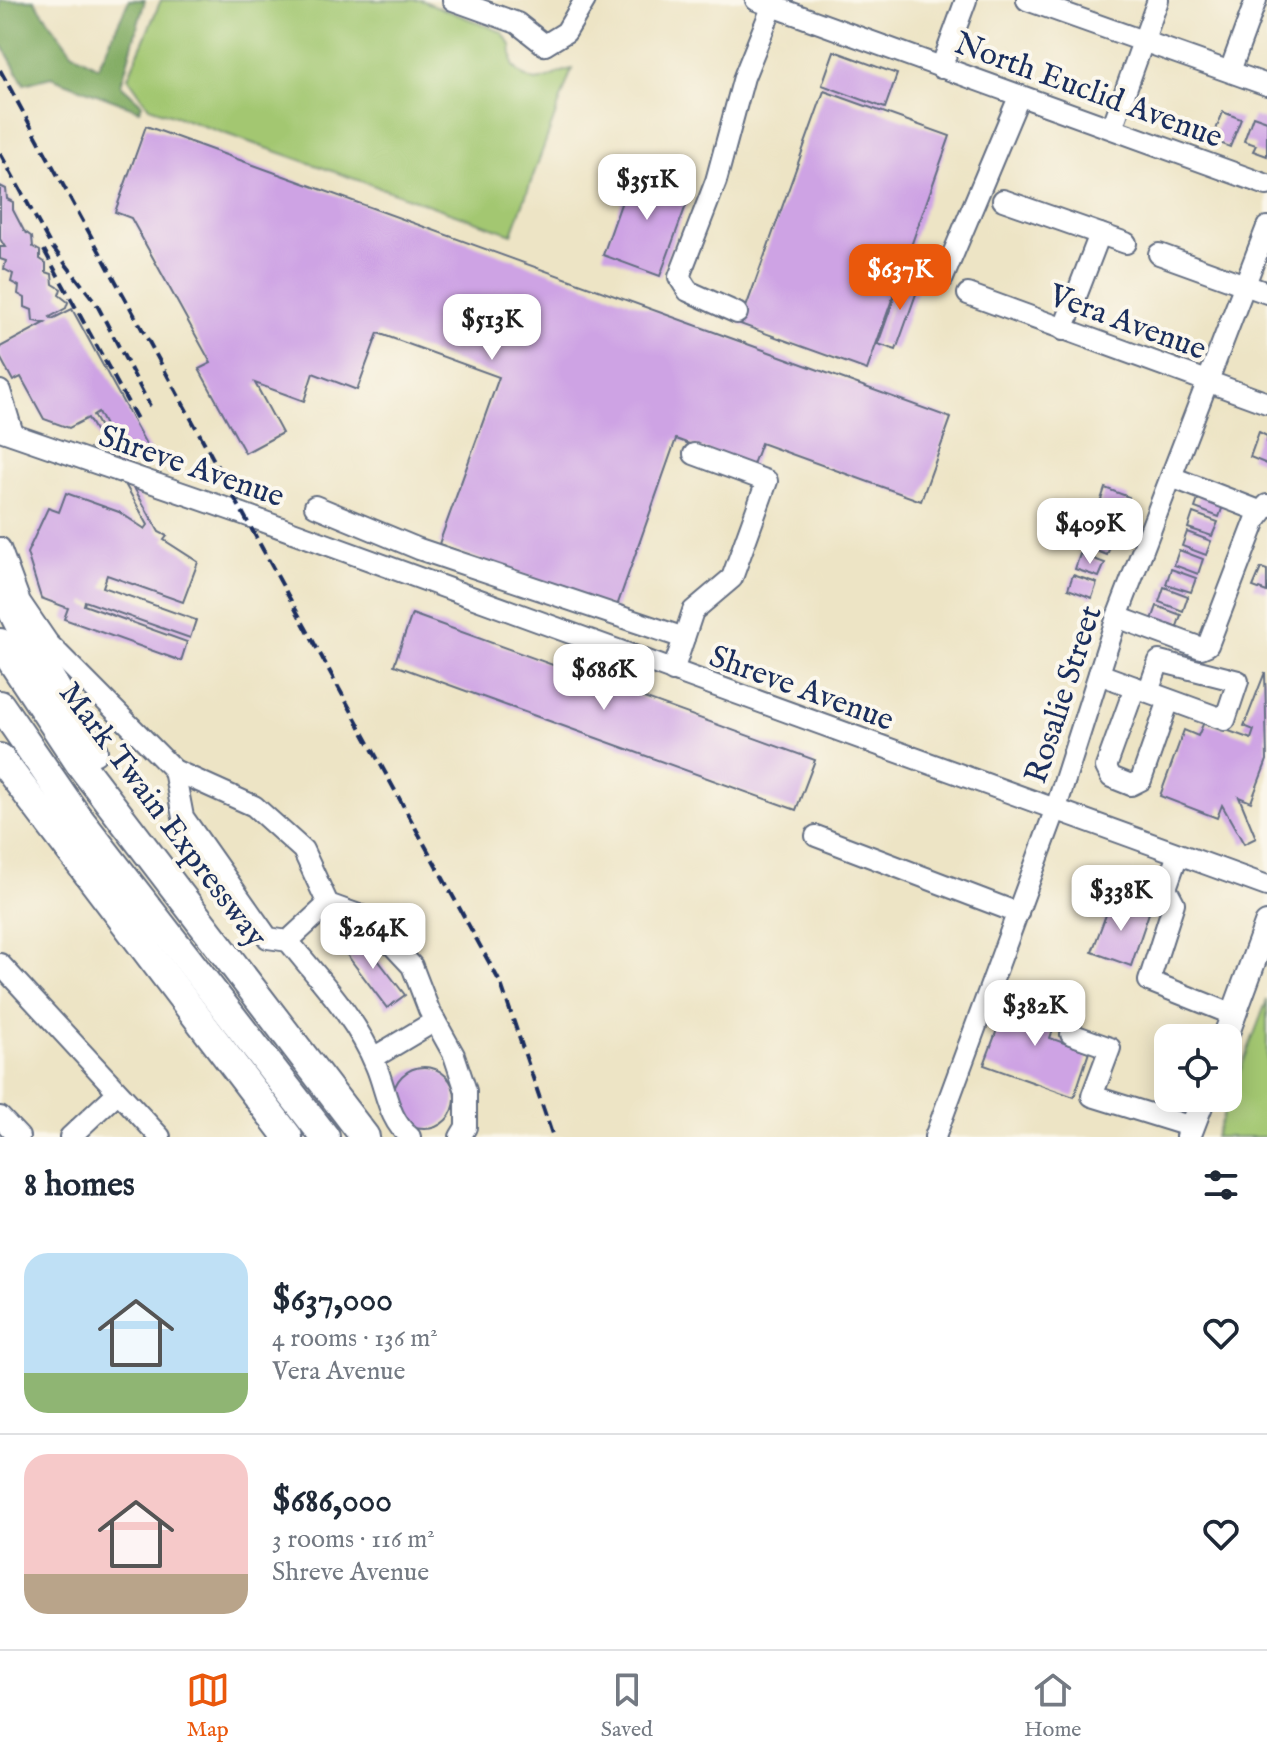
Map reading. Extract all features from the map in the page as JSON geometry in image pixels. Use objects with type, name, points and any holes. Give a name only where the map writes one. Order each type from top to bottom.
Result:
[{"type":"highway","points":[[0,586],[26,638],[111,779],[133,834]]},
{"type":"highway","name":"Mark Twain Expressway","points":[[0,643],[52,723],[133,834],[365,1137]]},
{"type":"highway","points":[[0,705],[69,805],[325,1137]]},
{"type":"highway","points":[[0,758],[288,1137]]},
{"type":"main road","points":[[1230,1024],[1267,924]]},
{"type":"main road","points":[[1190,1132],[1198,1112]]},
{"type":"street","points":[[453,0],[517,23],[545,45],[566,32],[581,13],[585,0]]},
{"type":"street","points":[[941,68],[966,0]]},
{"type":"street","points":[[1027,0],[1062,6],[1143,40],[1267,85]]},
{"type":"street","points":[[1112,128],[1158,0]]},
{"type":"street","points":[[1230,71],[1256,0]]},
{"type":"street","points":[[737,313],[688,291],[679,277],[716,181],[768,2]]},
{"type":"street","name":"North Euclid Avenue","points":[[768,2],[1019,97],[1267,185]]},
{"type":"street","points":[[943,278],[1019,97]]},
{"type":"street","points":[[1003,200],[1126,243]]},
{"type":"street","name":"Rosalie Street","points":[[935,1137],[1055,811],[1117,617],[1174,478],[1207,382],[1267,227]]},
{"type":"street","points":[[1063,330],[1100,234]]},
{"type":"street","points":[[1159,254],[1267,293]]},
{"type":"street","name":"Vera Avenue","points":[[968,294],[1267,403]]},
{"type":"street","points":[[0,391],[6,432]]},
{"type":"street","name":"Shreve Avenue","points":[[6,432],[243,514],[1267,886]]},
{"type":"street","points":[[673,671],[693,611],[732,578],[767,481],[694,454]]},
{"type":"street","points":[[1117,617],[1201,648],[1208,645],[1264,508],[1174,478]]},
{"type":"street","points":[[315,506],[419,549],[684,638]]},
{"type":"street","points":[[0,548],[7,574],[33,625],[174,770],[254,806],[303,850],[328,904],[367,918],[412,966],[435,1021],[454,1055],[466,1091],[466,1127],[460,1137]]},
{"type":"street","points":[[1099,674],[1142,690],[1169,700],[1225,720],[1238,681],[1159,661],[1142,690],[1106,767],[1111,777],[1131,785],[1141,780],[1169,700]]},
{"type":"street","points":[[174,770],[183,817],[268,938],[288,941],[363,1035],[384,1098],[410,1137]]},
{"type":"street","points":[[816,836],[1018,913]]},
{"type":"street","points":[[1178,854],[1166,888],[1174,903],[1149,981],[1234,1015]]},
{"type":"street","points":[[288,941],[328,904]]},
{"type":"street","points":[[0,964],[160,1137]]},
{"type":"street","points":[[373,1058],[435,1021]]},
{"type":"street","points":[[1071,1034],[1110,1048],[1092,1096],[1190,1132]]},
{"type":"street","points":[[70,1137],[117,1093]]},
{"type":"street","points":[[0,1117],[19,1137]]},
{"type":"green space","points":[[0,0],[34,0],[72,52],[98,67],[129,0],[145,0],[121,85],[142,104],[139,110],[51,77],[24,84],[0,41]]},
{"type":"green space","points":[[161,0],[421,0],[502,32],[511,45],[513,66],[530,79],[543,80],[572,69],[512,234],[149,107],[128,77]]},
{"type":"green space","points":[[1267,1000],[1267,1137],[1215,1137],[1224,1112],[1242,1112],[1242,1066]]},
{"type":"building","points":[[834,51],[897,74],[885,108],[822,85]]},
{"type":"building","points":[[824,91],[950,136],[867,370],[740,324]]},
{"type":"building","points":[[1223,112],[1241,119],[1230,147],[1212,140]]},
{"type":"building","points":[[1253,116],[1267,121],[1267,156],[1253,151],[1256,145],[1244,141]]},
{"type":"building","points":[[146,126],[951,418],[921,501],[761,443],[752,467],[676,439],[616,609],[439,544],[499,377],[378,333],[357,390],[313,373],[304,401],[255,383],[282,433],[245,453],[199,369],[211,363],[131,218],[115,212]]},
{"type":"building","points":[[634,167],[692,189],[660,276],[603,255]]},
{"type":"building","points":[[0,186],[6,189],[7,199],[13,202],[13,210],[24,231],[32,237],[33,247],[40,251],[40,259],[46,263],[46,272],[52,274],[53,284],[61,289],[59,295],[68,302],[66,308],[50,317],[52,319],[72,309],[152,455],[143,460],[136,458],[130,447],[119,453],[98,412],[93,415],[159,532],[167,536],[164,540],[198,562],[183,602],[107,575],[103,587],[196,620],[190,638],[85,601],[84,605],[187,642],[181,661],[64,619],[68,608],[41,598],[27,553],[48,508],[59,512],[66,493],[119,512],[145,529],[148,525],[88,418],[69,428],[44,419],[21,377],[13,381],[0,357],[0,347],[45,323],[33,321],[32,310],[25,307],[25,298],[18,294],[19,286],[11,282],[13,274],[4,269],[6,261],[0,259],[0,247],[5,247],[0,239]]},
{"type":"building","points":[[903,273],[921,280],[896,350],[878,344]]},
{"type":"building","points":[[1259,432],[1267,436],[1267,464],[1250,457]]},
{"type":"building","points":[[1105,488],[1129,497],[1124,511],[1100,503]]},
{"type":"building","points":[[1200,494],[1224,503],[1219,517],[1195,508]]},
{"type":"building","points":[[1098,510],[1122,518],[1117,533],[1092,524]]},
{"type":"building","points":[[1193,513],[1218,522],[1212,536],[1188,528]]},
{"type":"building","points":[[1088,532],[1112,541],[1107,555],[1083,546]]},
{"type":"building","points":[[1187,532],[1211,541],[1206,555],[1182,546]]},
{"type":"building","points":[[1179,550],[1203,559],[1198,574],[1174,565]]},
{"type":"building","points":[[1080,554],[1105,563],[1099,577],[1075,569]]},
{"type":"building","points":[[1261,568],[1267,570],[1267,592],[1253,587]]},
{"type":"building","points":[[1171,569],[1196,578],[1191,592],[1166,584]]},
{"type":"building","points":[[1073,575],[1097,583],[1092,598],[1068,589]]},
{"type":"building","points":[[1164,587],[1188,596],[1183,611],[1159,602]]},
{"type":"building","points":[[1157,606],[1181,615],[1176,629],[1152,620]]},
{"type":"building","points":[[412,614],[815,760],[796,810],[394,665]]},
{"type":"building","points":[[1265,672],[1267,760],[1251,802],[1239,797],[1256,838],[1244,844],[1222,805],[1217,818],[1160,796],[1184,730],[1198,736],[1204,722],[1251,739],[1254,730],[1244,726]]},
{"type":"building","points":[[1112,899],[1149,913],[1131,966],[1092,952]]},
{"type":"building","points":[[358,934],[405,995],[387,1008],[341,947]]},
{"type":"building","points":[[1011,992],[1060,1011],[1050,1038],[1089,1052],[1074,1097],[984,1065]]},
{"type":"building","points":[[424,1067],[446,1076],[455,1098],[446,1120],[424,1129],[402,1120],[393,1098],[402,1076]]},
{"type":"railway","points":[[0,70],[501,984],[553,1137]]},
{"type":"railway","points":[[0,153],[50,244],[96,303],[150,406]]},
{"type":"railway","points":[[44,250],[137,419]]}]
